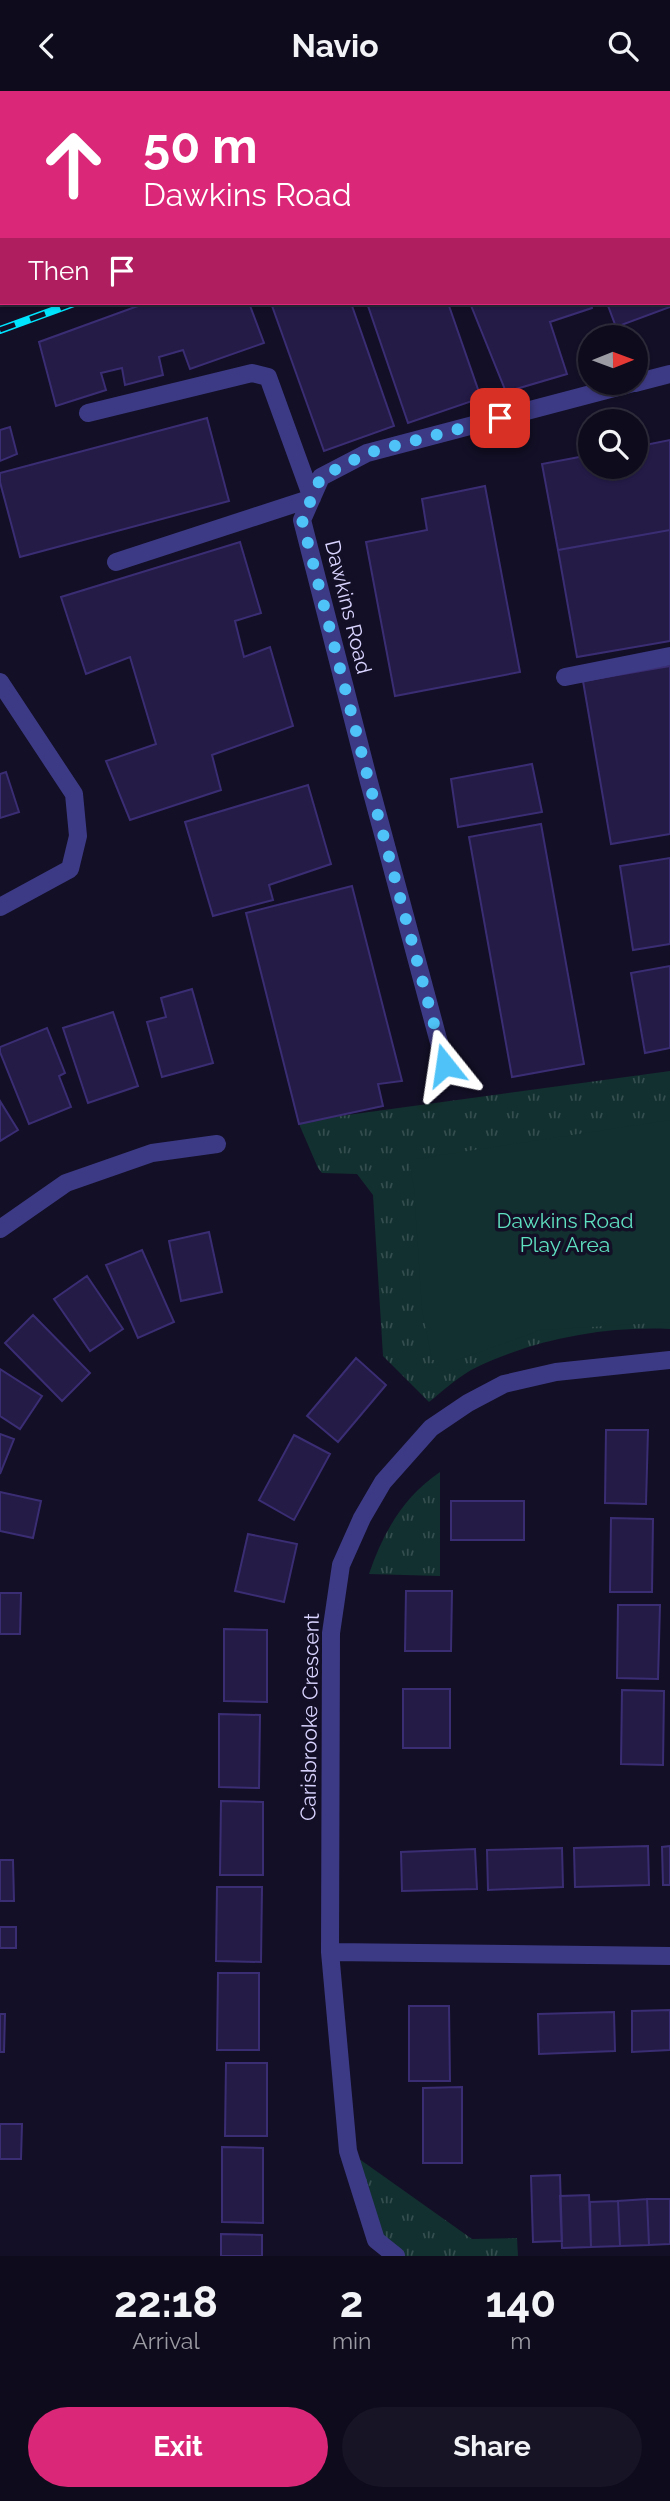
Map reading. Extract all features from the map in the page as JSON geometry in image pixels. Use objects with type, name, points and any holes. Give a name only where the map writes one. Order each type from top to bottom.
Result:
[{"type":"street","points":[[88,414],[252,373],[268,377],[312,498],[116,562]]},
{"type":"street","name":"Dawkins Road","points":[[648,380],[670,374]]},
{"type":"street","name":"Dawkins Road","points":[[445,1065],[302,520],[321,477],[367,453],[588,395]]},
{"type":"street","points":[[565,677],[670,656]]},
{"type":"street","points":[[0,682],[74,794],[78,836],[70,869],[0,907]]},
{"type":"street","points":[[0,1229],[66,1183],[152,1153],[217,1144]]},
{"type":"street","name":"Carisbrooke Crescent","points":[[396,2256],[376,2240],[348,2151],[330,1952],[331,1633],[341,1565],[362,1518],[383,1482],[431,1428],[468,1403],[504,1384],[556,1372],[670,1360]]},
{"type":"street","points":[[330,1952],[670,1956]]},
{"type":"green space","name":"Dawkins Road Play Area","points":[[670,1071],[670,1329],[596,1332],[523,1349],[471,1370],[429,1402],[383,1356],[373,1195],[357,1174],[322,1173],[299,1124],[340,1116]]},
{"type":"green space","name":"Dawkins Road Play Area","points":[[670,1120],[670,1322],[541,1330],[457,1360],[432,1360],[422,1310],[414,1188],[409,1160]]},
{"type":"green space","points":[[440,1472],[440,1576],[369,1574],[388,1530],[405,1504]]},
{"type":"green space","points":[[348,2151],[472,2239],[517,2238],[518,2256],[396,2256],[376,2240]]},
{"type":"building","points":[[141,305],[250,305],[264,343],[190,369],[183,350],[159,357],[163,375],[125,385],[122,368],[101,373],[106,390],[56,406],[39,342]]},
{"type":"building","points":[[272,305],[352,305],[394,426],[324,451]]},
{"type":"building","points":[[368,305],[449,305],[481,398],[408,423]]},
{"type":"building","points":[[471,305],[591,305],[592,308],[550,322],[567,374],[506,392]]},
{"type":"building","points":[[608,305],[670,305],[615,325]]},
{"type":"building","points":[[207,418],[229,501],[20,557],[0,473]]},
{"type":"building","points":[[10,427],[17,454],[0,461],[0,430]]},
{"type":"building","points":[[670,440],[670,530],[558,550],[542,464],[578,457],[578,479],[648,479],[648,444]]},
{"type":"building","points":[[485,486],[520,672],[395,696],[366,542],[427,530],[422,499]]},
{"type":"building","points":[[670,530],[670,641],[577,657],[558,550]]},
{"type":"building","points":[[240,542],[261,613],[235,621],[244,657],[270,647],[293,726],[212,755],[221,790],[130,820],[106,761],[156,744],[130,657],[86,674],[61,597]]},
{"type":"building","points":[[670,666],[670,834],[611,844],[583,681]]},
{"type":"building","points":[[532,764],[542,812],[458,827],[451,779]]},
{"type":"building","points":[[6,772],[19,812],[0,818],[0,774]]},
{"type":"building","points":[[308,785],[331,864],[269,885],[273,900],[213,916],[185,822]]},
{"type":"building","points":[[541,824],[584,1064],[512,1077],[469,837]]},
{"type":"building","points":[[670,858],[670,944],[633,950],[620,866]]},
{"type":"building","points":[[352,886],[402,1081],[378,1084],[383,1106],[299,1124],[246,913]]},
{"type":"building","points":[[670,966],[670,1048],[645,1053],[631,973]]},
{"type":"building","points":[[192,989],[213,1063],[162,1077],[147,1022],[166,1017],[161,998]]},
{"type":"building","points":[[113,1012],[138,1086],[88,1103],[63,1028]]},
{"type":"building","points":[[47,1028],[65,1073],[59,1076],[71,1107],[29,1124],[0,1047]]},
{"type":"building","points":[[0,1101],[18,1130],[0,1141]]},
{"type":"building","points":[[209,1232],[222,1292],[181,1301],[169,1241]]},
{"type":"building","points":[[142,1250],[174,1322],[138,1338],[106,1265]]},
{"type":"building","points":[[87,1276],[123,1329],[90,1351],[54,1299]]},
{"type":"building","points":[[33,1315],[90,1373],[62,1401],[5,1343]]},
{"type":"building","points":[[356,1358],[386,1385],[338,1442],[307,1416]]},
{"type":"building","points":[[0,1369],[42,1396],[20,1429],[0,1416]]},
{"type":"building","points":[[606,1430],[648,1430],[646,1504],[605,1503]]},
{"type":"building","points":[[0,1434],[14,1439],[0,1474]]},
{"type":"building","points":[[294,1435],[330,1454],[294,1520],[259,1500]]},
{"type":"building","points":[[0,1492],[41,1501],[33,1538],[0,1531]]},
{"type":"building","points":[[451,1501],[524,1501],[524,1540],[451,1540]]},
{"type":"building","points":[[611,1518],[653,1519],[652,1592],[610,1592]]},
{"type":"building","points":[[248,1534],[297,1544],[284,1602],[235,1591]]},
{"type":"building","points":[[406,1591],[452,1591],[451,1651],[405,1651]]},
{"type":"building","points":[[0,1593],[21,1593],[20,1634],[0,1634]]},
{"type":"building","points":[[618,1605],[660,1605],[658,1679],[617,1678]]},
{"type":"building","points":[[224,1629],[267,1630],[267,1702],[224,1701]]},
{"type":"building","points":[[403,1689],[450,1689],[450,1748],[403,1748]]},
{"type":"building","points":[[622,1690],[664,1691],[663,1765],[621,1764]]},
{"type":"building","points":[[219,1714],[260,1715],[259,1788],[219,1787]]},
{"type":"building","points":[[221,1801],[263,1802],[263,1875],[220,1875]]},
{"type":"building","points":[[648,1846],[649,1885],[575,1887],[574,1848]]},
{"type":"building","points":[[670,1846],[670,1885],[663,1885],[662,1847]]},
{"type":"building","points":[[562,1848],[563,1887],[488,1890],[487,1850]]},
{"type":"building","points":[[475,1849],[477,1889],[402,1891],[401,1852]]},
{"type":"building","points":[[0,1860],[13,1860],[14,1901],[0,1901]]},
{"type":"building","points":[[217,1887],[262,1887],[261,1962],[216,1961]]},
{"type":"building","points":[[0,1927],[16,1927],[16,1948],[0,1948]]},
{"type":"building","points":[[218,1973],[259,1973],[259,2050],[217,2050]]},
{"type":"building","points":[[409,2006],[449,2006],[450,2081],[409,2081]]},
{"type":"building","points":[[670,2010],[670,2050],[632,2052],[632,2011]]},
{"type":"building","points":[[614,2012],[615,2051],[539,2054],[538,2014]]},
{"type":"building","points":[[0,2014],[5,2014],[4,2052],[0,2052]]},
{"type":"building","points":[[226,2063],[267,2063],[267,2136],[225,2136]]},
{"type":"building","points":[[462,2087],[462,2163],[423,2163],[423,2088]]},
{"type":"building","points":[[0,2124],[22,2124],[21,2159],[0,2159]]},
{"type":"building","points":[[222,2147],[263,2148],[263,2223],[222,2222]]},
{"type":"building","points":[[560,2175],[562,2241],[533,2242],[531,2176]]},
{"type":"building","points":[[589,2195],[591,2247],[562,2248],[560,2196]]},
{"type":"building","points":[[647,2199],[649,2245],[620,2246],[618,2201]]},
{"type":"building","points":[[647,2199],[670,2199],[670,2244],[649,2245]]},
{"type":"building","points":[[618,2201],[620,2246],[591,2247],[590,2202]]},
{"type":"building","points":[[221,2234],[262,2235],[262,2256],[221,2256]]},
{"type":"railway","points":[[0,330],[69,305]]},
{"type":"route","points":[[445,1065],[302,520],[321,477],[367,453],[500,418]]}]
